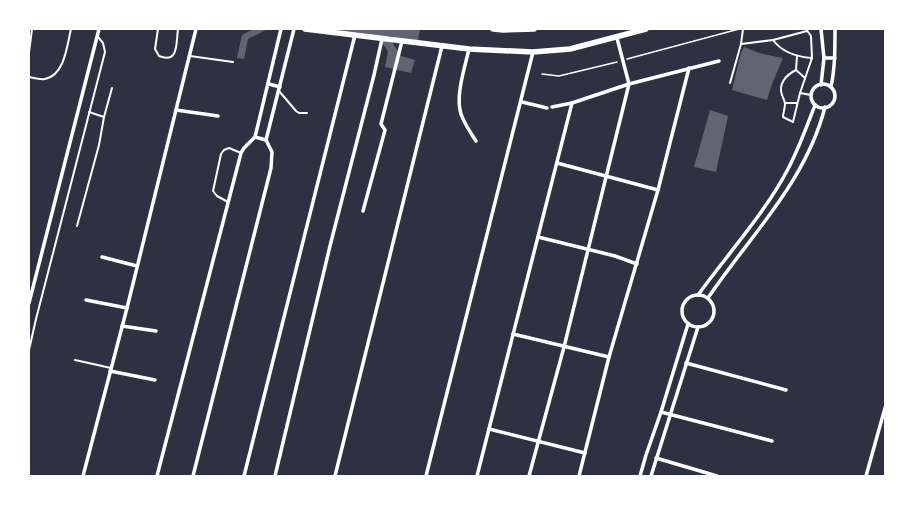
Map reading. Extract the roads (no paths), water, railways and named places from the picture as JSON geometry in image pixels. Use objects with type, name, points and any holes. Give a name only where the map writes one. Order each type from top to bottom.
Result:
[{"type":"main road","points":[[305,29],[469,49],[534,52],[570,49],[646,29]]},
{"type":"main road","points":[[493,29],[534,29]]},
{"type":"street","points":[[29,303],[99,29]]},
{"type":"street","points":[[83,476],[127,308],[196,29]]},
{"type":"street","points":[[157,476],[241,153],[255,136],[282,29]]},
{"type":"street","points":[[193,476],[271,168],[272,152],[266,140],[294,29]]},
{"type":"street","points":[[820,85],[824,58],[821,29]]},
{"type":"street","points":[[831,87],[824,84],[814,88],[811,95],[815,105],[825,108],[834,101],[834,94],[831,87],[835,58],[834,29]]},
{"type":"street","points":[[244,476],[355,35]]},
{"type":"street","points":[[529,476],[564,347],[629,84],[616,38]]},
{"type":"street","points":[[275,476],[382,39]]},
{"type":"street","points":[[363,211],[385,130],[381,124],[402,42]]},
{"type":"street","points":[[336,476],[442,46]]},
{"type":"street","points":[[469,49],[459,101],[460,112],[476,141]]},
{"type":"street","points":[[426,476],[534,52]]},
{"type":"street","points":[[824,58],[835,58]]},
{"type":"street","points":[[552,108],[629,84],[719,60]]},
{"type":"street","points":[[579,476],[609,357],[658,190],[689,68]]},
{"type":"street","points":[[269,84],[280,89]]},
{"type":"street","points":[[522,102],[547,108]]},
{"type":"street","points":[[477,476],[572,103]]},
{"type":"street","points":[[698,295],[759,215],[787,170],[815,105]]},
{"type":"street","points":[[708,298],[767,220],[788,189],[815,137],[825,108]]},
{"type":"street","points":[[176,110],[218,116]]},
{"type":"street","points":[[255,136],[266,140]]},
{"type":"street","points":[[557,163],[658,190]]},
{"type":"street","points":[[538,237],[588,249],[637,264]]},
{"type":"street","points":[[741,238],[748,244]]},
{"type":"street","points":[[102,257],[137,266]]},
{"type":"street","points":[[698,295],[708,298],[714,308],[713,316],[709,323],[698,328],[688,324],[682,316],[683,306],[688,298],[698,295]]},
{"type":"street","points":[[86,300],[127,308]]},
{"type":"street","points":[[640,476],[688,324]]},
{"type":"street","points":[[122,326],[156,331]]},
{"type":"street","points":[[651,476],[698,328]]},
{"type":"street","points":[[513,334],[609,357]]},
{"type":"street","points":[[686,363],[786,390]]},
{"type":"street","points":[[111,370],[155,380]]},
{"type":"street","points":[[866,476],[885,408]]},
{"type":"street","points":[[661,412],[772,441]]},
{"type":"street","points":[[489,429],[585,453]]},
{"type":"street","points":[[656,458],[717,476]]},
{"type":"lane","points":[[29,52],[32,29]]},
{"type":"lane","points":[[29,77],[44,79],[52,76],[60,67],[64,60],[71,29]]},
{"type":"lane","points":[[158,29],[155,49],[159,56],[164,58],[171,58],[174,56],[178,29]]},
{"type":"lane","points":[[730,83],[741,44],[742,29]]},
{"type":"lane","points":[[741,44],[773,40],[807,30],[811,36],[812,58],[797,103],[793,122],[782,117],[785,103],[781,94],[781,88],[783,81],[788,74],[796,70]]},
{"type":"lane","points":[[29,350],[105,52],[103,42],[97,36]]},
{"type":"lane","points":[[773,40],[777,45],[797,56],[812,58]]},
{"type":"lane","points":[[190,56],[233,62]]},
{"type":"lane","points":[[796,70],[797,56]]},
{"type":"lane","points":[[796,70],[806,78]]},
{"type":"lane","points":[[77,226],[99,145],[104,117],[112,88]]},
{"type":"lane","points":[[280,89],[296,111],[299,113],[308,112]]},
{"type":"lane","points":[[800,93],[811,95]]},
{"type":"lane","points":[[785,103],[797,103]]},
{"type":"lane","points":[[90,112],[104,117]]},
{"type":"lane","points":[[228,202],[217,196],[213,191],[221,154],[224,150],[229,148],[241,153]]},
{"type":"lane","points":[[75,360],[111,370]]}]
